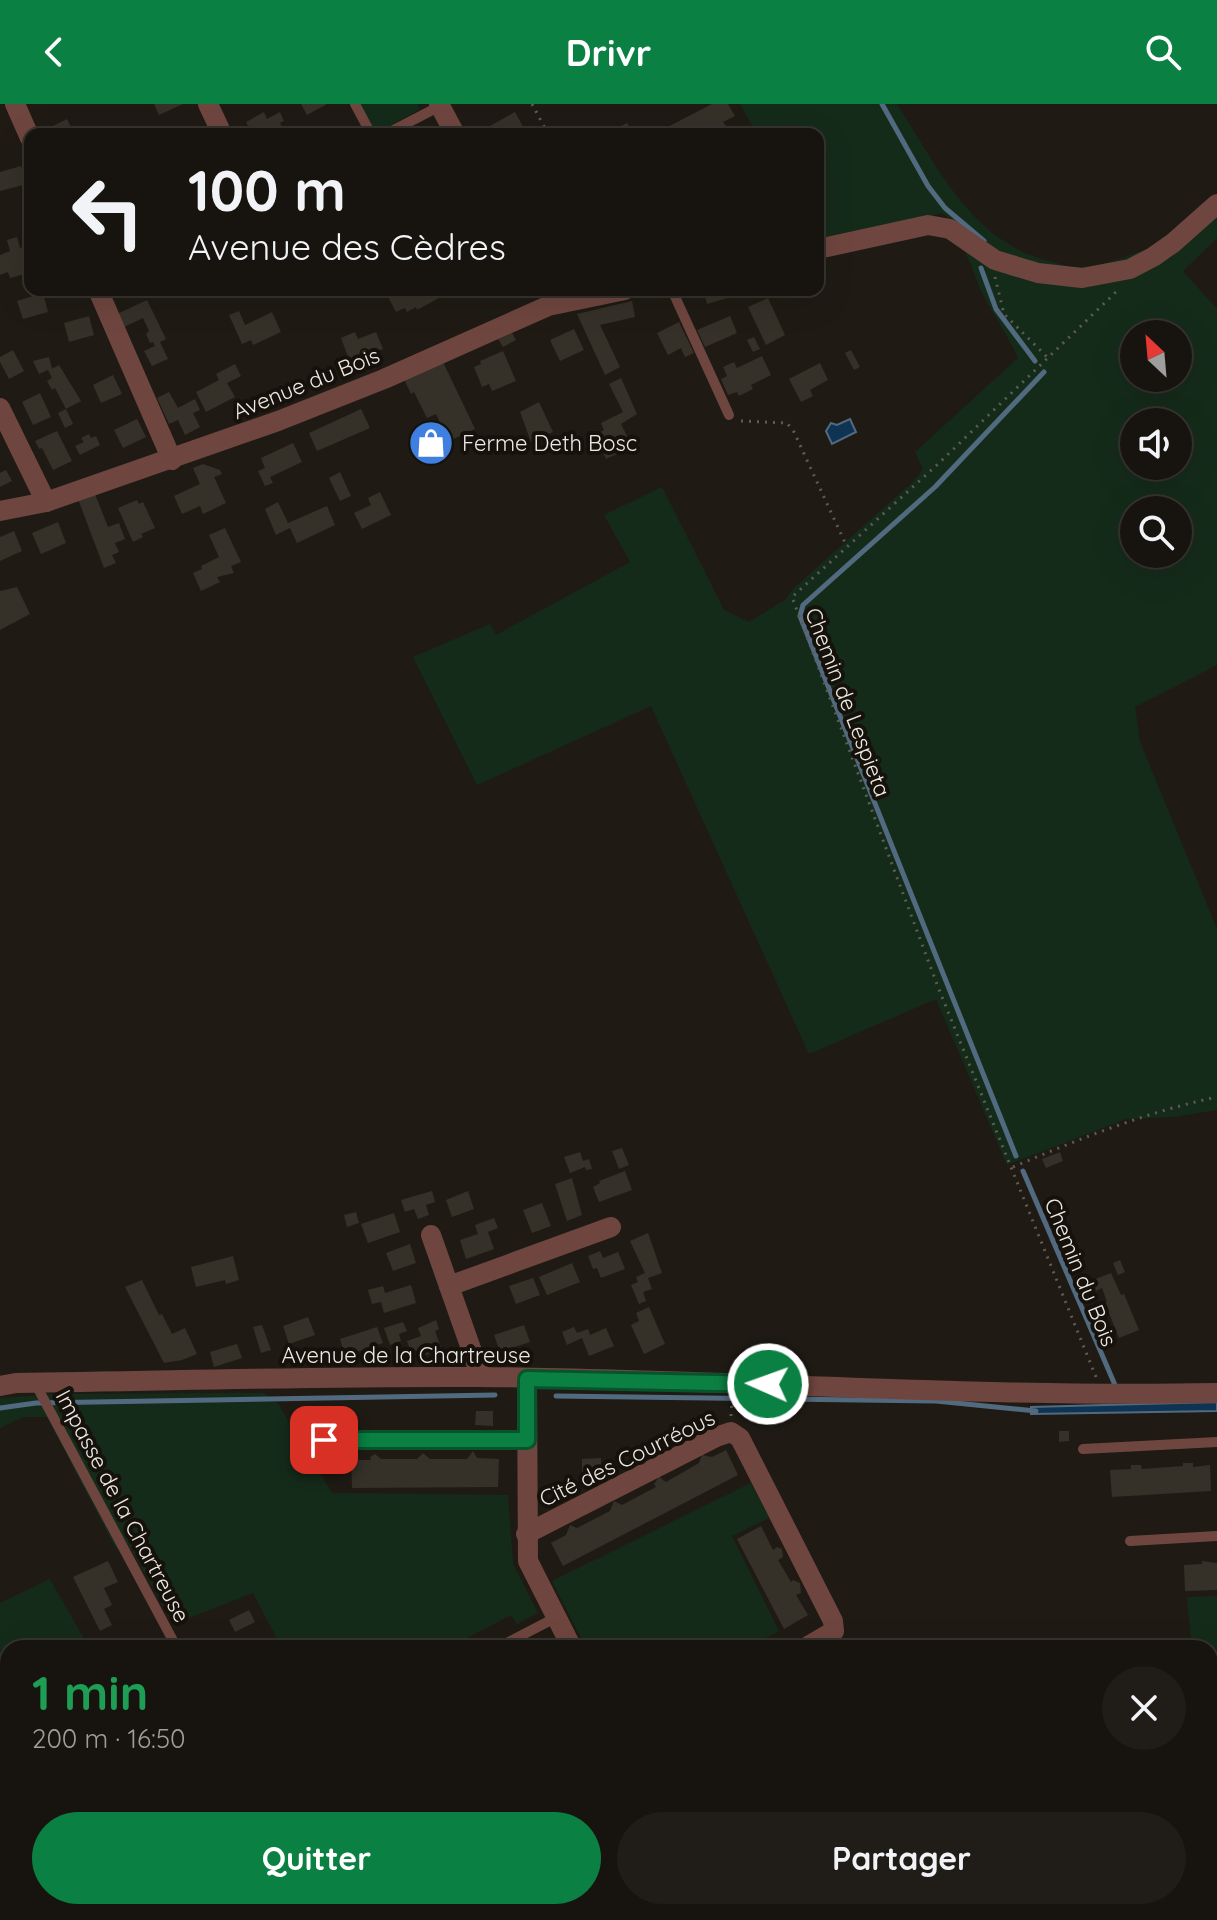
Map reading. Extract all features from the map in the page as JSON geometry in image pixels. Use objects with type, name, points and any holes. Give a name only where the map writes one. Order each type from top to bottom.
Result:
[{"type":"street","points":[[15,104],[26,128]]},
{"type":"street","points":[[208,104],[219,128]]},
{"type":"street","points":[[440,105],[452,128]]},
{"type":"street","points":[[824,248],[928,225],[950,229],[995,260],[1038,273],[1082,278],[1130,269],[1173,243],[1217,204]]},
{"type":"street","points":[[101,296],[172,460]]},
{"type":"street","name":"Avenue du Bois","points":[[0,511],[46,502],[172,460],[384,379],[544,298],[564,296]]},
{"type":"street","points":[[0,408],[46,502]]},
{"type":"street","points":[[449,1286],[611,1227]]},
{"type":"street","points":[[431,1235],[481,1377]]},
{"type":"street","name":"Avenue de la Chartreuse","points":[[0,1386],[38,1389],[481,1377],[1101,1396],[1217,1393]]},
{"type":"street","points":[[527,1379],[528,1561],[568,1640]]},
{"type":"street","name":"Cité des Courréous","points":[[526,1534],[731,1432],[740,1438],[833,1621],[834,1631],[819,1640]]},
{"type":"lane","points":[[355,104],[368,128]]},
{"type":"lane","points":[[397,128],[440,105]]},
{"type":"lane","points":[[675,296],[729,415]]},
{"type":"lane","name":"Impasse de la Chartreuse","points":[[38,1389],[173,1640]]},
{"type":"lane","points":[[324,1440],[527,1440]]},
{"type":"lane","points":[[1083,1449],[1217,1442]]},
{"type":"lane","points":[[1130,1541],[1217,1536]]},
{"type":"lane","points":[[512,1640],[557,1617]]},
{"type":"path","points":[[532,104],[545,128]]},
{"type":"path","points":[[995,260],[995,280],[1004,314],[1048,358]]},
{"type":"path","name":"Chemin de Lespieta","points":[[1013,1167],[938,987],[792,597],[1116,293],[1130,269]]},
{"type":"path","points":[[729,415],[734,420],[787,423],[847,547]]},
{"type":"path","points":[[1013,1167],[1088,1136],[1217,1097]]},
{"type":"path","name":"Chemin du Bois","points":[[1013,1167],[1099,1383],[1101,1396]]},
{"type":"green space","points":[[360,104],[417,104],[420,109],[386,128],[373,127]]},
{"type":"green space","points":[[740,104],[897,104],[942,175],[976,218],[1019,250],[1068,266],[1103,264],[1147,249],[1169,259],[1217,215],[1217,238],[1183,271],[1217,309],[1217,665],[1135,707],[1140,742],[1217,929],[1217,1110],[1173,1117],[1126,1119],[1007,1165],[936,999],[809,1054],[651,706],[477,785],[413,657],[490,624],[496,635],[630,562],[604,515],[662,487],[724,610],[749,622],[785,600],[795,587],[916,479],[923,469],[915,452],[1018,358],[985,299],[966,255],[971,237],[942,213],[824,239],[824,128],[754,128]]},
{"type":"green space","points":[[264,1393],[279,1405],[332,1493],[508,1495],[513,1564],[538,1613],[517,1624],[511,1615],[463,1640],[278,1640],[253,1593],[173,1624],[128,1544],[116,1549],[47,1417],[23,1417],[0,1428],[0,1398],[60,1394]]},
{"type":"green space","points":[[751,1483],[769,1518],[732,1536],[779,1631],[762,1640],[582,1640],[552,1581]]},
{"type":"green space","points":[[50,1579],[84,1640],[0,1640],[0,1603]]},
{"type":"green space","points":[[1217,1596],[1217,1640],[1174,1640],[1191,1638],[1187,1597]]},
{"type":"water","points":[[850,419],[856,432],[832,444],[826,431],[831,423],[837,425]]},
{"type":"water","points":[[1217,1402],[1217,1411],[1031,1414],[1031,1407]]},
{"type":"building","points":[[154,104],[183,104],[159,115]]},
{"type":"building","points":[[301,104],[327,104],[307,115]]},
{"type":"building","points":[[712,104],[728,104],[735,116],[723,122],[726,126],[722,128],[666,128]]},
{"type":"building","points":[[264,112],[267,119],[280,112],[284,121],[280,123],[283,128],[249,128],[246,122]]},
{"type":"building","points":[[515,112],[524,128],[487,128]]},
{"type":"building","points":[[67,119],[71,128],[49,128]]},
{"type":"building","points":[[21,166],[24,185],[0,191],[0,172]]},
{"type":"building","points":[[17,237],[20,248],[24,247],[24,274],[10,278],[8,272],[0,275],[0,255],[10,251],[7,240]]},
{"type":"building","points":[[44,296],[48,312],[23,319],[17,301]]},
{"type":"building","points":[[388,296],[439,298],[417,310],[416,307],[407,312],[405,308],[396,312]]},
{"type":"building","points":[[705,296],[734,296],[707,304]]},
{"type":"building","points":[[768,298],[785,335],[766,345],[748,307]]},
{"type":"building","points":[[147,300],[166,339],[160,342],[168,359],[152,366],[144,351],[155,346],[146,334],[149,331],[143,318],[124,327],[117,314]]},
{"type":"building","points":[[632,301],[635,317],[600,325],[620,367],[605,375],[577,314]]},
{"type":"building","points":[[239,311],[245,325],[272,312],[281,332],[253,345],[251,340],[242,344],[229,315]]},
{"type":"building","points":[[89,316],[94,335],[69,342],[64,323]]},
{"type":"building","points":[[730,316],[737,333],[705,347],[697,330]]},
{"type":"building","points":[[679,322],[694,353],[685,357],[681,348],[668,355],[657,333]]},
{"type":"building","points":[[574,329],[584,350],[560,361],[550,340]]},
{"type":"building","points":[[355,332],[358,339],[376,332],[383,349],[350,362],[341,338]]},
{"type":"building","points":[[512,333],[516,340],[503,347],[498,339]]},
{"type":"building","points":[[754,337],[760,349],[753,352],[747,340]]},
{"type":"building","points":[[13,350],[24,371],[9,379],[0,357]]},
{"type":"building","points":[[851,350],[860,367],[854,370],[845,353]]},
{"type":"building","points":[[503,351],[516,381],[492,391],[489,384],[482,387],[474,367]]},
{"type":"building","points":[[762,356],[771,375],[751,385],[753,389],[739,396],[737,392],[728,395],[721,379],[727,376],[723,367],[734,362],[737,368]]},
{"type":"building","points":[[49,357],[52,369],[59,365],[81,401],[66,409],[55,388],[52,390],[47,381],[52,378],[48,370],[39,374],[33,361]]},
{"type":"building","points":[[443,362],[475,429],[449,441],[436,414],[427,418],[403,377]]},
{"type":"building","points":[[820,363],[828,380],[810,390],[813,396],[801,402],[789,379]]},
{"type":"building","points":[[235,364],[241,376],[227,383],[235,397],[206,412],[196,392],[219,380],[216,374]]},
{"type":"building","points":[[113,375],[122,394],[101,403],[93,385]]},
{"type":"building","points":[[621,378],[637,414],[621,424],[630,442],[621,446],[623,451],[606,459],[595,435],[604,430],[601,423],[623,412],[609,384]]},
{"type":"building","points":[[169,392],[178,408],[195,399],[200,410],[193,413],[200,427],[185,435],[178,420],[169,424],[157,398]]},
{"type":"building","points":[[40,393],[51,417],[33,425],[22,402]]},
{"type":"building","points":[[539,402],[553,432],[531,442],[520,412]]},
{"type":"building","points":[[66,409],[73,424],[65,428],[58,413]]},
{"type":"building","points":[[361,409],[370,428],[317,451],[309,433]]},
{"type":"building","points":[[137,419],[146,437],[123,448],[114,430]]},
{"type":"building","points":[[57,431],[72,461],[53,470],[35,441]]},
{"type":"building","points":[[89,434],[91,438],[96,436],[100,445],[80,455],[75,446],[84,442],[81,438]]},
{"type":"building","points":[[293,443],[302,462],[270,477],[273,483],[265,486],[258,471],[265,468],[261,458]]},
{"type":"building","points":[[203,464],[220,470],[222,474],[214,477],[226,503],[203,514],[200,506],[182,514],[174,496],[200,484],[193,468]]},
{"type":"building","points":[[6,470],[12,481],[0,487],[0,473]]},
{"type":"building","points":[[340,472],[351,496],[340,501],[329,478]]},
{"type":"building","points":[[380,492],[391,515],[362,529],[354,513],[371,505],[368,498]]},
{"type":"building","points":[[95,494],[108,527],[119,523],[125,539],[115,543],[119,552],[112,555],[116,563],[104,568],[78,499]]},
{"type":"building","points":[[137,500],[139,504],[143,502],[155,528],[141,534],[143,537],[133,542],[118,508]]},
{"type":"building","points":[[278,502],[288,523],[327,506],[335,525],[297,543],[290,528],[276,535],[265,509]]},
{"type":"building","points":[[58,522],[66,543],[41,554],[32,533]]},
{"type":"building","points":[[225,528],[241,562],[231,566],[234,573],[217,577],[220,582],[201,591],[193,573],[219,557],[209,535]]},
{"type":"building","points":[[14,531],[22,551],[0,561],[0,537]]},
{"type":"building","points":[[17,587],[30,614],[0,630],[0,591]]},
{"type":"building","points":[[622,1148],[629,1165],[619,1169],[612,1151]]},
{"type":"building","points":[[580,1152],[583,1161],[589,1159],[592,1169],[586,1170],[585,1167],[570,1173],[564,1157]]},
{"type":"building","points":[[1060,1152],[1063,1161],[1046,1168],[1042,1159]]},
{"type":"building","points":[[625,1171],[632,1190],[599,1202],[593,1187],[599,1181]]},
{"type":"building","points":[[572,1178],[582,1215],[567,1221],[555,1184]]},
{"type":"building","points":[[432,1191],[435,1202],[426,1205],[429,1215],[418,1219],[414,1209],[405,1212],[401,1200]]},
{"type":"building","points":[[468,1191],[474,1209],[452,1217],[446,1200]]},
{"type":"building","points":[[542,1203],[551,1226],[532,1233],[523,1210]]},
{"type":"building","points":[[356,1212],[359,1223],[347,1227],[344,1215]]},
{"type":"building","points":[[394,1213],[400,1232],[368,1243],[361,1224]]},
{"type":"building","points":[[494,1218],[498,1228],[488,1232],[494,1249],[466,1259],[460,1240],[478,1234],[475,1225]]},
{"type":"building","points":[[648,1233],[662,1273],[648,1278],[652,1289],[643,1292],[646,1301],[639,1304],[631,1285],[638,1282],[636,1277],[645,1273],[630,1241]]},
{"type":"building","points":[[410,1244],[416,1263],[393,1271],[386,1253]]},
{"type":"building","points":[[600,1251],[603,1258],[618,1252],[625,1269],[601,1278],[588,1256]]},
{"type":"building","points":[[233,1256],[239,1280],[196,1287],[191,1267]]},
{"type":"building","points":[[1120,1260],[1125,1272],[1118,1275],[1113,1263]]},
{"type":"building","points":[[572,1263],[580,1282],[547,1295],[539,1277]]},
{"type":"building","points":[[1111,1273],[1121,1295],[1124,1294],[1139,1330],[1119,1338],[1102,1288],[1092,1293],[1088,1282]]},
{"type":"building","points":[[533,1278],[540,1295],[516,1304],[509,1286]]},
{"type":"building","points":[[142,1280],[172,1334],[185,1328],[197,1354],[164,1363],[125,1287]]},
{"type":"building","points":[[411,1285],[416,1303],[384,1313],[381,1302],[372,1304],[368,1290],[383,1286],[385,1293]]},
{"type":"building","points":[[649,1307],[665,1344],[644,1354],[631,1325],[639,1321],[636,1313]]},
{"type":"building","points":[[308,1317],[315,1335],[289,1344],[283,1326]]},
{"type":"building","points":[[436,1320],[439,1329],[435,1331],[442,1350],[419,1357],[416,1350],[411,1352],[407,1341],[421,1336],[418,1328]]},
{"type":"building","points":[[403,1322],[407,1331],[399,1334],[401,1341],[390,1345],[384,1328]]},
{"type":"building","points":[[262,1325],[271,1350],[261,1353],[253,1327]]},
{"type":"building","points":[[524,1325],[530,1342],[500,1352],[494,1335]]},
{"type":"building","points":[[377,1327],[383,1343],[345,1356],[340,1339]]},
{"type":"building","points":[[574,1327],[577,1333],[588,1329],[590,1335],[606,1328],[614,1346],[589,1356],[582,1338],[567,1345],[562,1332]]},
{"type":"building","points":[[237,1344],[242,1358],[214,1367],[210,1352]]},
{"type":"building","points":[[476,1411],[493,1411],[493,1426],[475,1425]]},
{"type":"building","points":[[1059,1431],[1069,1431],[1069,1441],[1059,1442]]},
{"type":"building","points":[[726,1450],[738,1475],[563,1566],[551,1543],[566,1535],[570,1525],[577,1528],[610,1511],[614,1501],[622,1505],[656,1487],[654,1484],[659,1477],[666,1482],[699,1463],[702,1455],[712,1457]]},
{"type":"building","points":[[473,1451],[477,1458],[499,1459],[498,1487],[352,1488],[351,1460],[371,1460],[370,1457],[375,1454],[381,1459],[417,1459],[423,1453],[430,1459],[467,1459]]},
{"type":"building","points":[[601,1458],[601,1480],[582,1480],[582,1459]]},
{"type":"building","points":[[1183,1463],[1193,1463],[1193,1467],[1210,1465],[1211,1491],[1112,1497],[1110,1470],[1131,1469],[1131,1465],[1141,1465],[1142,1469],[1183,1466]]},
{"type":"building","points":[[761,1526],[773,1550],[777,1547],[782,1549],[783,1557],[778,1560],[791,1582],[800,1583],[801,1593],[796,1595],[808,1615],[784,1629],[737,1539]]},
{"type":"building","points":[[108,1561],[118,1582],[104,1588],[112,1605],[104,1609],[112,1625],[100,1631],[73,1577]]},
{"type":"building","points":[[1202,1561],[1217,1563],[1217,1590],[1185,1591],[1184,1565],[1202,1564]]},
{"type":"building","points":[[249,1610],[255,1622],[235,1632],[229,1620]]},
{"type":"waterway","points":[[882,104],[928,186],[945,208],[984,241]]},
{"type":"waterway","points":[[981,268],[996,309],[1035,361]]},
{"type":"waterway","points":[[1016,1156],[800,616],[803,605],[935,487],[1044,372]]},
{"type":"waterway","points":[[1023,1171],[1115,1385]]},
{"type":"waterway","points":[[0,1408],[36,1403],[495,1395]]},
{"type":"waterway","points":[[556,1396],[936,1401],[1036,1411]]},
{"type":"place","name":"Ferme Deth Bosc","points":[[431,443]]},
{"type":"route","points":[[324,1440],[527,1440],[527,1379],[768,1384]]}]
